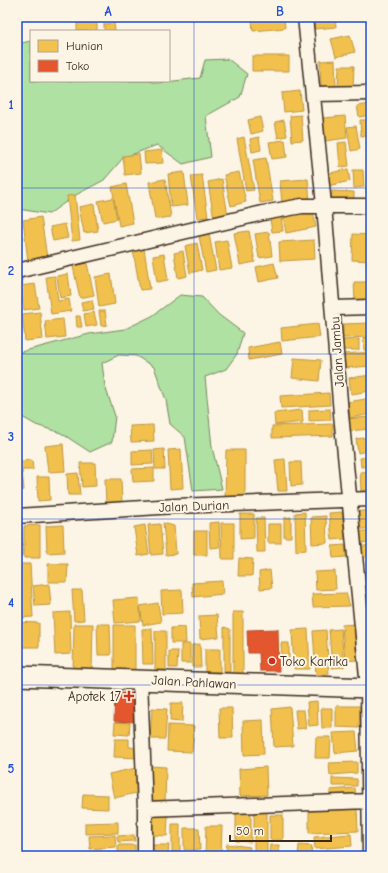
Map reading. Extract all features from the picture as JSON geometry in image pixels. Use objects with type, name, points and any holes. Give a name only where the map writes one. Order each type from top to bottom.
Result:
[{"type":"main road","name":"Jalan Pahlawan","points":[[17,676],[369,688]]},
{"type":"street","name":"Jalan Jambu","points":[[305,17],[334,308],[341,414],[351,500],[369,688],[370,856]]},
{"type":"street","points":[[313,94],[371,93]]},
{"type":"street","points":[[17,271],[256,215],[302,206],[371,206]]},
{"type":"street","points":[[334,308],[371,308]]},
{"type":"street","name":"Jalan Durian","points":[[17,516],[175,506],[371,499]]},
{"type":"street","points":[[140,679],[145,809],[145,856]]},
{"type":"street","points":[[145,809],[370,801]]},
{"type":"green space","points":[[30,41],[30,82],[170,82],[200,78],[205,60],[228,59],[247,74],[240,97],[206,116],[211,157],[183,164],[157,145],[123,158],[104,180],[74,196],[49,214],[18,209],[17,44]]},
{"type":"green space","points":[[180,295],[202,297],[219,315],[243,333],[237,354],[226,369],[205,377],[212,447],[222,489],[193,491],[185,437],[170,424],[166,400],[154,367],[136,356],[119,355],[102,363],[105,386],[115,416],[112,442],[90,452],[61,433],[36,425],[17,414],[17,353],[89,334],[125,329],[152,316]]},
{"type":"building: Hunian","points":[[284,17],[285,28],[253,31],[252,20]]},
{"type":"building: Hunian","points":[[313,17],[335,17],[336,27],[315,29]]},
{"type":"building: Hunian","points":[[77,23],[97,23],[97,30],[77,30]]},
{"type":"building: Hunian","points":[[114,23],[115,30],[104,30],[104,24]]},
{"type":"building: Hunian","points":[[350,35],[355,52],[336,57],[331,39]]},
{"type":"building: Hunian","points":[[367,47],[371,47],[371,86]]},
{"type":"building: Hunian","points":[[252,56],[289,56],[289,71],[252,71]]},
{"type":"building: Hunian","points":[[335,60],[336,86],[321,86],[320,61]]},
{"type":"building: Hunian","points":[[339,66],[354,66],[353,88],[338,87]]},
{"type":"building: Hunian","points":[[300,91],[302,110],[284,112],[282,93]]},
{"type":"building: Hunian","points":[[371,104],[371,115],[359,117],[357,106]]},
{"type":"building: Hunian","points":[[301,115],[303,140],[292,141],[290,116]]},
{"type":"building: Hunian","points":[[345,116],[347,138],[325,141],[323,118]]},
{"type":"building: Hunian","points":[[260,117],[263,131],[251,134],[248,120]]},
{"type":"building: Hunian","points":[[284,120],[287,136],[278,138],[275,122]]},
{"type":"building: Hunian","points":[[360,120],[371,120],[371,135],[361,136]]},
{"type":"building: Hunian","points":[[356,126],[360,149],[351,151],[347,127]]},
{"type":"building: Hunian","points":[[244,137],[254,190],[246,191],[237,139]]},
{"type":"building: Hunian","points":[[259,137],[261,150],[252,152],[250,139]]},
{"type":"building: Hunian","points":[[285,140],[287,157],[272,159],[269,142]]},
{"type":"building: Hunian","points":[[346,142],[349,166],[340,167],[338,143]]},
{"type":"building: Hunian","points":[[162,150],[163,163],[145,164],[144,152]]},
{"type":"building: Hunian","points":[[139,154],[141,173],[125,175],[123,156]]},
{"type":"building: Hunian","points":[[266,158],[273,201],[260,203],[253,160]]},
{"type":"building: Hunian","points":[[348,169],[350,181],[328,186],[326,174]]},
{"type":"building: Hunian","points":[[353,170],[363,170],[364,187],[354,188]]},
{"type":"building: Hunian","points":[[184,172],[188,205],[171,207],[168,174]]},
{"type":"building: Hunian","points":[[239,172],[246,202],[231,206],[224,175]]},
{"type":"building: Hunian","points":[[202,175],[208,217],[197,218],[191,176]]},
{"type":"building: Hunian","points":[[165,179],[171,217],[155,219],[149,182]]},
{"type":"building: Hunian","points":[[222,179],[228,216],[214,219],[208,182]]},
{"type":"building: Hunian","points":[[308,179],[310,202],[282,204],[280,181]]},
{"type":"building: Hunian","points":[[367,183],[371,184],[371,194],[366,193]]},
{"type":"building: Hunian","points":[[126,184],[133,223],[119,226],[112,187]]},
{"type":"building: Hunian","points":[[332,191],[354,192],[354,201],[331,200]]},
{"type":"building: Hunian","points":[[75,195],[80,240],[72,241],[67,196]]},
{"type":"building: Hunian","points":[[113,198],[117,219],[103,222],[98,201]]},
{"type":"building: Hunian","points":[[94,204],[98,231],[84,233],[79,207]]},
{"type":"building: Hunian","points":[[313,211],[316,227],[286,233],[283,217]]},
{"type":"building: Hunian","points":[[41,217],[47,258],[28,261],[23,220]]},
{"type":"building: Hunian","points":[[281,217],[283,231],[272,232],[270,219]]},
{"type":"building: Hunian","points":[[65,224],[68,238],[53,241],[50,227]]},
{"type":"building: Hunian","points":[[249,231],[255,262],[240,265],[234,233]]},
{"type":"building: Hunian","points":[[269,232],[272,256],[259,258],[255,234]]},
{"type":"building: Hunian","points":[[209,234],[216,270],[206,272],[199,236]]},
{"type":"building: Hunian","points":[[353,234],[371,235],[371,261],[352,260]]},
{"type":"building: Hunian","points":[[227,240],[232,268],[219,270],[215,242]]},
{"type":"building: Hunian","points":[[314,240],[315,259],[280,261],[279,242]]},
{"type":"building: Hunian","points":[[197,243],[202,270],[190,273],[185,246]]},
{"type":"building: Hunian","points":[[144,248],[150,289],[140,290],[133,250]]},
{"type":"building: Hunian","points":[[183,251],[187,276],[178,278],[174,253]]},
{"type":"building: Hunian","points":[[164,254],[168,280],[157,282],[153,256]]},
{"type":"building: Hunian","points":[[86,259],[94,295],[80,298],[72,262]]},
{"type":"building: Hunian","points":[[274,263],[278,278],[259,282],[256,267]]},
{"type":"building: Hunian","points":[[68,274],[71,296],[60,298],[57,276]]},
{"type":"building: Hunian","points":[[111,274],[115,304],[99,307],[95,277]]},
{"type":"building: Hunian","points":[[21,276],[23,284],[18,286],[20,294],[17,294],[17,277]]},
{"type":"building: Hunian","points":[[55,276],[58,301],[69,299],[71,311],[51,314],[46,277]]},
{"type":"building: Hunian","points":[[354,282],[371,282],[371,302],[355,302]]},
{"type":"building: Hunian","points":[[35,284],[39,308],[24,310],[20,286]]},
{"type":"building: Hunian","points":[[92,300],[94,309],[83,311],[81,302]]},
{"type":"building: Hunian","points":[[99,311],[105,311],[107,325],[101,326]]},
{"type":"building: Hunian","points":[[40,312],[43,339],[25,341],[22,314]]},
{"type":"building: Hunian","points":[[94,312],[97,325],[86,327],[84,314]]},
{"type":"building: Hunian","points":[[76,316],[80,316],[82,327],[77,327]]},
{"type":"building: Hunian","points":[[63,319],[65,337],[47,339],[45,321]]},
{"type":"building: Hunian","points":[[371,323],[371,337],[343,338],[343,324]]},
{"type":"building: Hunian","points":[[318,324],[320,337],[282,341],[281,328]]},
{"type":"building: Hunian","points":[[363,338],[371,338],[371,350],[364,350]]},
{"type":"building: Hunian","points":[[359,339],[359,350],[343,350],[343,340]]},
{"type":"building: Hunian","points":[[280,342],[282,354],[249,360],[248,348]]},
{"type":"building: Hunian","points":[[371,352],[371,366],[345,368],[344,354]]},
{"type":"building: Hunian","points":[[294,358],[321,360],[319,381],[292,378]]},
{"type":"building: Hunian","points":[[371,375],[371,391],[351,394],[349,378]]},
{"type":"building: Hunian","points":[[329,393],[330,405],[281,408],[280,396]]},
{"type":"building: Hunian","points":[[371,398],[371,414],[350,418],[348,402]]},
{"type":"building: Hunian","points":[[330,409],[331,420],[309,421],[309,410]]},
{"type":"building: Hunian","points":[[302,410],[303,422],[275,425],[274,413]]},
{"type":"building: Hunian","points":[[371,417],[371,429],[347,431],[346,419]]},
{"type":"building: Hunian","points":[[333,424],[333,436],[272,438],[272,426]]},
{"type":"building: Hunian","points":[[153,425],[154,441],[131,442],[130,426]]},
{"type":"building: Hunian","points":[[371,437],[371,450],[358,453],[356,439]]},
{"type":"building: Hunian","points":[[63,444],[65,471],[48,472],[45,446]]},
{"type":"building: Hunian","points":[[164,449],[165,469],[155,469],[154,450]]},
{"type":"building: Hunian","points":[[181,449],[183,488],[170,489],[168,450]]},
{"type":"building: Hunian","points":[[152,450],[153,464],[132,465],[132,451]]},
{"type":"building: Hunian","points":[[226,450],[245,450],[245,502],[225,502]]},
{"type":"building: Hunian","points":[[371,457],[371,466],[361,467],[360,458]]},
{"type":"building: Hunian","points":[[285,459],[287,491],[278,491],[275,460]]},
{"type":"building: Hunian","points":[[32,460],[33,470],[22,470],[24,490],[17,491],[17,461]]},
{"type":"building: Hunian","points":[[290,462],[301,462],[302,485],[291,486]]},
{"type":"building: Hunian","points":[[80,463],[95,463],[96,486],[82,487]]},
{"type":"building: Hunian","points":[[154,468],[154,481],[133,482],[132,469]]},
{"type":"building: Hunian","points":[[371,471],[371,491],[361,491],[360,472]]},
{"type":"building: Hunian","points":[[78,473],[80,495],[68,495],[67,474]]},
{"type":"building: Hunian","points":[[37,477],[49,477],[50,500],[38,501]]},
{"type":"building: Hunian","points":[[105,479],[121,479],[122,504],[106,505]]},
{"type":"building: Hunian","points":[[369,510],[371,528],[356,530],[354,512]]},
{"type":"building: Hunian","points":[[305,512],[306,550],[296,551],[295,513]]},
{"type":"building: Hunian","points":[[342,512],[345,539],[332,540],[329,513]]},
{"type":"building: Hunian","points":[[240,514],[254,514],[254,538],[240,539]]},
{"type":"building: Hunian","points":[[326,516],[327,543],[312,544],[311,517]]},
{"type":"building: Hunian","points":[[291,517],[291,537],[284,537],[284,518]]},
{"type":"building: Hunian","points":[[256,518],[264,518],[265,552],[257,552]]},
{"type":"building: Hunian","points":[[219,522],[220,547],[210,548],[209,523]]},
{"type":"building: Hunian","points":[[163,523],[174,526],[176,554],[166,555]]},
{"type":"building: Hunian","points":[[221,523],[234,523],[234,559],[222,559]]},
{"type":"building: Hunian","points":[[160,524],[163,554],[151,555],[148,525]]},
{"type":"building: Hunian","points":[[268,524],[281,524],[281,543],[268,543]]},
{"type":"building: Hunian","points":[[40,525],[40,558],[24,558],[24,526]]},
{"type":"building: Hunian","points":[[63,525],[64,552],[47,553],[46,526]]},
{"type":"building: Hunian","points":[[145,525],[149,554],[138,556],[134,527]]},
{"type":"building: Hunian","points":[[22,526],[23,556],[17,556],[17,527]]},
{"type":"building: Hunian","points":[[371,530],[371,542],[359,543],[358,532]]},
{"type":"building: Hunian","points":[[194,531],[207,531],[207,555],[194,555]]},
{"type":"building: Hunian","points":[[345,545],[346,557],[333,558],[332,546]]},
{"type":"building: Hunian","points":[[371,545],[371,556],[358,558],[357,547]]},
{"type":"building: Hunian","points":[[239,558],[253,559],[252,576],[238,576]]},
{"type":"building: Hunian","points":[[17,564],[30,564],[33,617],[17,618]]},
{"type":"building: Hunian","points":[[48,564],[68,564],[67,582],[48,582]]},
{"type":"building: Hunian","points":[[270,570],[272,588],[260,589],[259,572]]},
{"type":"building: Hunian","points":[[335,571],[336,589],[316,590],[315,572]]},
{"type":"building: Hunian","points":[[222,581],[223,594],[193,597],[192,583]]},
{"type":"building: Hunian","points":[[49,584],[51,605],[35,606],[33,586]]},
{"type":"building: Hunian","points":[[72,590],[82,590],[84,620],[74,621]]},
{"type":"building: Hunian","points":[[182,590],[183,613],[162,614],[161,591]]},
{"type":"building: Hunian","points":[[346,593],[350,606],[313,607],[312,594]]},
{"type":"building: Hunian","points":[[139,598],[141,621],[115,623],[113,600]]},
{"type":"building: Hunian","points":[[158,603],[161,622],[143,625],[140,606]]},
{"type":"building: Hunian","points":[[364,609],[371,609],[371,626],[364,626]]},
{"type":"building: Hunian","points":[[70,612],[71,654],[55,655],[53,613]]},
{"type":"building: Hunian","points":[[233,612],[243,612],[243,674],[233,674]]},
{"type":"building: Hunian","points":[[217,615],[219,637],[200,639],[199,616]]},
{"type":"building: Hunian","points":[[17,622],[39,623],[39,647],[17,647]]},
{"type":"building: Hunian","points":[[74,624],[93,624],[92,670],[73,670]]},
{"type":"building: Hunian","points":[[97,624],[110,624],[111,655],[98,655]]},
{"type":"building: Hunian","points":[[354,624],[357,660],[345,661],[342,625]]},
{"type":"building: Hunian","points":[[114,625],[135,625],[135,674],[114,674]]},
{"type":"building: Hunian","points":[[185,627],[186,643],[171,643],[171,628]]},
{"type":"building: Hunian","points":[[224,627],[230,629],[230,672],[224,672]]},
{"type":"building: Hunian","points":[[152,628],[153,664],[143,664],[142,629]]},
{"type":"building: Hunian","points":[[308,629],[310,669],[294,669],[292,630]]},
{"type":"building: Hunian","points":[[341,629],[344,667],[332,668],[329,630]]},
{"type":"building: Hunian","points":[[326,630],[329,674],[316,675],[313,631]]},
{"type":"building: Hunian","points":[[155,631],[166,631],[166,670],[155,670]]},
{"type":"building: Hunian","points":[[281,643],[289,643],[289,665],[282,665]]},
{"type":"building: Hunian","points":[[181,644],[190,644],[190,663],[181,663]]},
{"type":"building: Hunian","points":[[200,644],[201,667],[192,667],[192,645]]},
{"type":"building: Hunian","points":[[205,649],[220,649],[220,672],[205,672]]},
{"type":"building: Hunian","points":[[169,651],[178,651],[177,668],[169,668]]},
{"type":"building: Hunian","points":[[317,701],[318,725],[309,726],[307,702]]},
{"type":"building: Hunian","points":[[171,703],[183,703],[182,722],[170,721]]},
{"type":"building: Hunian","points":[[336,706],[360,706],[359,728],[336,727]]},
{"type":"building: Hunian","points":[[290,707],[293,746],[274,747],[272,709]]},
{"type":"building: Hunian","points":[[152,708],[167,709],[165,739],[150,739]]},
{"type":"building: Hunian","points":[[219,708],[232,708],[233,738],[220,738]]},
{"type":"building: Hunian","points":[[321,708],[332,708],[332,728],[322,728]]},
{"type":"building: Hunian","points":[[295,710],[304,710],[306,728],[297,729]]},
{"type":"building: Hunian","points":[[263,720],[264,754],[244,755],[243,721]]},
{"type":"building: Hunian","points":[[115,722],[130,723],[129,735],[114,734]]},
{"type":"building: Hunian","points":[[168,725],[194,726],[192,752],[167,751]]},
{"type":"building: Hunian","points":[[356,732],[358,751],[335,753],[333,733]]},
{"type":"building: Hunian","points":[[316,737],[331,737],[330,758],[315,758]]},
{"type":"building: Hunian","points":[[115,739],[129,739],[129,747],[141,748],[140,758],[114,757]]},
{"type":"building: Hunian","points":[[357,762],[357,773],[330,775],[329,763]]},
{"type":"building: Hunian","points":[[150,766],[166,767],[165,803],[149,802]]},
{"type":"building: Hunian","points":[[266,767],[267,795],[240,796],[239,769]]},
{"type":"building: Hunian","points":[[136,768],[141,792],[114,798],[109,774]]},
{"type":"building: Hunian","points":[[332,778],[357,779],[357,786],[332,786]]},
{"type":"building: Hunian","points":[[355,788],[356,797],[330,798],[330,790]]},
{"type":"building: Hunian","points":[[83,794],[108,795],[108,809],[82,808]]},
{"type":"building: Hunian","points":[[357,808],[358,831],[309,833],[309,810]]},
{"type":"building: Hunian","points":[[254,810],[267,810],[267,856],[254,856]]},
{"type":"building: Hunian","points":[[236,813],[251,814],[251,842],[236,841]]},
{"type":"building: Hunian","points":[[270,815],[283,815],[283,840],[270,840]]},
{"type":"building: Hunian","points":[[153,816],[168,816],[167,836],[152,835]]},
{"type":"building: Hunian","points":[[118,822],[118,833],[85,834],[85,823]]},
{"type":"building: Hunian","points":[[172,824],[180,824],[180,852],[172,852]]},
{"type":"building: Hunian","points":[[206,826],[222,826],[221,856],[205,856]]},
{"type":"building: Hunian","points":[[184,828],[199,828],[200,850],[184,850]]},
{"type":"building: Hunian","points":[[351,834],[352,846],[315,849],[314,837]]},
{"type":"building: Hunian","points":[[115,835],[116,847],[90,849],[89,836]]},
{"type":"building: Hunian","points":[[134,835],[135,841],[118,842],[117,836]]},
{"type":"building: Hunian","points":[[227,844],[250,847],[249,856],[225,855]]},
{"type":"building: Hunian","points":[[118,845],[135,845],[135,855],[118,855]]},
{"type":"building: Hunian","points":[[148,845],[169,845],[168,856],[147,856]]},
{"type":"building: Hunian","points":[[270,845],[279,845],[279,856],[269,856]]},
{"type":"building: Hunian","points":[[299,845],[312,846],[311,856],[298,856]]},
{"type":"building: Hunian","points":[[319,853],[360,854],[360,856],[319,856]]},
{"type":"building: Toko","points":[[278,629],[279,671],[260,671],[259,653],[248,653],[247,630]]},
{"type":"building: Toko","points":[[115,693],[135,693],[135,722],[114,721]]},
{"type":"place","name":"Toko Kartika","points":[[272,661]]},
{"type":"place","name":"Apotek 17","points":[[129,696]]}]
